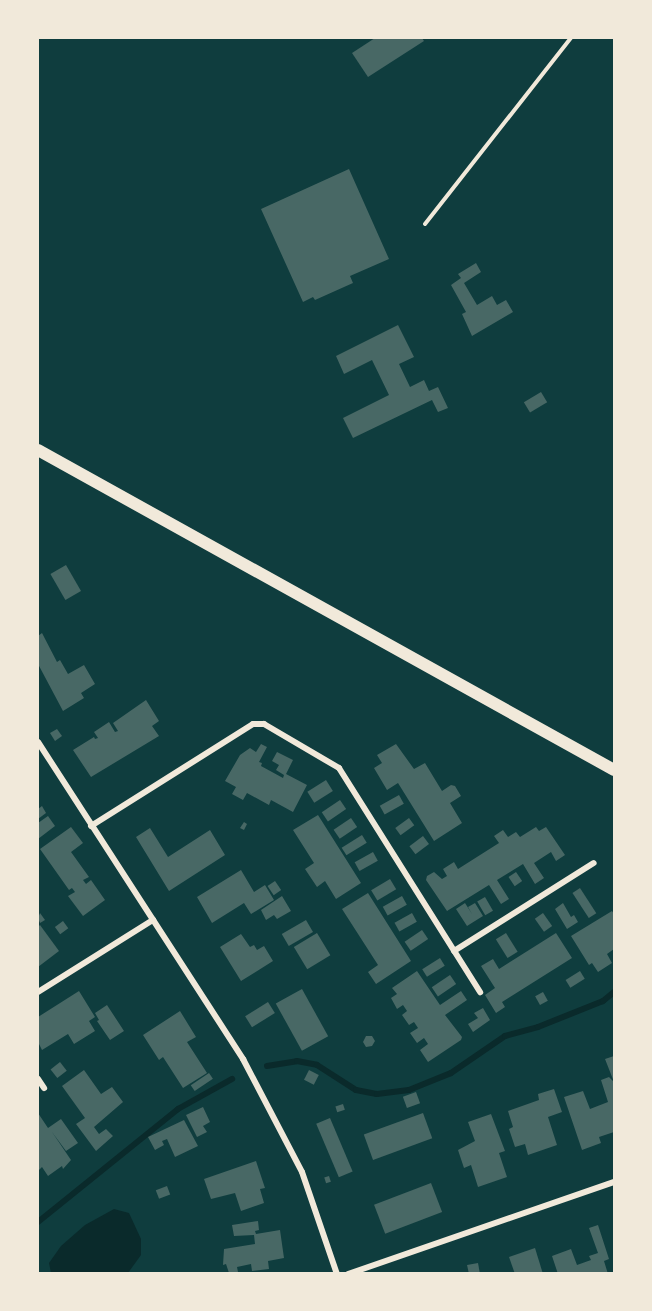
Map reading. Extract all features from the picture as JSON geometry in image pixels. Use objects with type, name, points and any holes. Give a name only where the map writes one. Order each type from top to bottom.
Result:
[{"type":"main road","points":[[38,450],[615,770]]},
{"type":"street","points":[[91,826],[253,724],[264,724],[339,768],[480,992]]},
{"type":"street","points":[[38,742],[243,1059],[302,1172],[337,1274]]},
{"type":"street","points":[[454,951],[594,863]]},
{"type":"street","points":[[38,992],[153,920]]},
{"type":"street","points":[[38,1079],[44,1088]]},
{"type":"street","points":[[348,1274],[615,1182]]},
{"type":"path","points":[[425,224],[571,38]]},
{"type":"water","points":[[114,1209],[129,1213],[141,1239],[141,1255],[128,1273],[51,1273],[49,1263],[61,1246],[85,1225]]},
{"type":"building","points":[[375,38],[422,38],[424,41],[368,77],[352,53]]},
{"type":"building","points":[[349,169],[389,259],[350,276],[353,283],[315,300],[313,297],[303,302],[261,209]]},
{"type":"building","points":[[476,263],[481,272],[464,283],[477,305],[492,296],[497,305],[506,300],[513,312],[472,336],[462,314],[466,312],[451,285],[461,278],[458,274]]},
{"type":"building","points":[[398,325],[414,357],[399,364],[410,387],[424,380],[429,391],[438,387],[448,408],[438,412],[432,400],[353,438],[343,418],[389,395],[372,360],[344,374],[336,356]]},
{"type":"building","points":[[541,392],[547,402],[530,413],[524,402]]},
{"type":"building","points":[[66,565],[81,591],[65,600],[50,574]]},
{"type":"building","points":[[42,633],[57,662],[60,660],[68,674],[84,665],[95,684],[81,693],[84,698],[63,711],[38,664],[38,636]]},
{"type":"building","points":[[146,700],[159,721],[152,726],[159,736],[91,777],[73,750],[94,737],[98,738],[94,732],[109,722],[115,732],[118,731],[113,723]]},
{"type":"building","points":[[57,729],[62,736],[55,741],[50,733]]},
{"type":"building","points":[[261,744],[267,747],[259,762],[262,763],[261,766],[283,778],[284,775],[276,770],[279,765],[272,761],[277,752],[293,760],[286,774],[307,785],[293,812],[271,800],[269,805],[247,793],[243,800],[232,794],[236,787],[225,781],[240,755],[250,748],[256,752]]},
{"type":"building","points":[[396,744],[414,769],[425,763],[442,791],[451,785],[455,786],[461,796],[450,803],[462,823],[434,841],[398,783],[387,790],[374,768],[382,763],[377,755]]},
{"type":"building","points":[[326,780],[333,791],[314,803],[307,792]]},
{"type":"building","points":[[399,795],[404,804],[385,814],[380,806]]},
{"type":"building","points":[[340,800],[346,809],[328,821],[322,812]]},
{"type":"building","points":[[42,806],[46,813],[38,819],[38,809]]},
{"type":"building","points":[[318,815],[361,883],[336,899],[325,881],[317,887],[305,869],[314,863],[293,830]]},
{"type":"building","points":[[48,816],[55,826],[38,839],[38,823]]},
{"type":"building","points":[[351,818],[357,827],[340,839],[334,830]]},
{"type":"building","points":[[409,818],[414,825],[401,835],[395,828]]},
{"type":"building","points":[[244,822],[247,824],[244,830],[240,828]]},
{"type":"building","points":[[71,827],[83,843],[71,852],[89,877],[83,880],[86,884],[91,880],[105,900],[83,916],[68,896],[75,892],[72,888],[69,890],[40,849]]},
{"type":"building","points":[[536,827],[539,831],[546,827],[565,855],[556,861],[551,852],[534,863],[544,878],[535,884],[523,864],[497,880],[509,899],[501,904],[489,885],[447,911],[426,880],[427,876],[434,872],[442,879],[447,876],[443,869],[454,862],[458,869],[499,843],[494,836],[503,830],[508,837],[516,832],[520,837]]},
{"type":"building","points":[[150,828],[168,857],[210,830],[225,855],[169,891],[136,837]]},
{"type":"building","points":[[362,835],[367,843],[346,855],[342,848]]},
{"type":"building","points":[[423,836],[429,844],[415,854],[409,846]]},
{"type":"building","points":[[373,852],[378,861],[359,871],[355,862]]},
{"type":"building","points":[[241,870],[254,892],[265,885],[274,900],[251,914],[244,903],[212,923],[197,897]]},
{"type":"building","points":[[516,872],[522,881],[515,886],[509,877]]},
{"type":"building","points":[[390,879],[396,889],[377,901],[371,890]]},
{"type":"building","points":[[275,881],[281,890],[274,895],[268,886]]},
{"type":"building","points":[[580,888],[596,913],[589,918],[572,893]]},
{"type":"building","points":[[368,893],[411,961],[376,984],[368,972],[378,965],[342,909]]},
{"type":"building","points":[[282,896],[291,911],[277,919],[274,915],[266,920],[261,910]]},
{"type":"building","points":[[402,896],[407,905],[388,915],[383,907]]},
{"type":"building","points":[[485,897],[493,911],[485,915],[477,902]]},
{"type":"building","points":[[465,903],[472,914],[468,907],[475,903],[483,916],[467,926],[456,909]]},
{"type":"building","points":[[563,903],[571,917],[574,915],[578,922],[567,929],[555,909]]},
{"type":"building","points":[[612,911],[614,914],[614,949],[607,954],[612,963],[598,972],[592,963],[589,965],[571,936]]},
{"type":"building","points":[[40,913],[45,920],[40,923],[38,918]]},
{"type":"building","points":[[412,913],[417,922],[399,931],[395,923]]},
{"type":"building","points":[[543,913],[552,926],[544,932],[535,919]]},
{"type":"building","points":[[306,920],[313,932],[289,946],[282,934]]},
{"type":"building","points":[[63,921],[68,928],[60,934],[55,927]]},
{"type":"building","points":[[40,925],[59,951],[38,967],[38,927]]},
{"type":"building","points":[[422,930],[428,939],[411,951],[405,942]]},
{"type":"building","points":[[317,933],[330,955],[307,969],[294,947]]},
{"type":"building","points":[[506,933],[518,952],[507,958],[496,939]]},
{"type":"building","points":[[556,933],[572,958],[502,1002],[505,1007],[496,1013],[485,995],[495,988],[481,966],[493,959],[499,969]]},
{"type":"building","points":[[241,934],[250,947],[254,945],[257,950],[264,946],[273,961],[241,981],[220,947]]},
{"type":"building","points":[[440,958],[445,966],[427,977],[422,969]]},
{"type":"building","points":[[417,971],[440,1005],[461,991],[467,1000],[445,1015],[462,1037],[461,1040],[428,1062],[420,1050],[428,1044],[424,1038],[417,1043],[410,1033],[418,1028],[414,1022],[409,1025],[402,1015],[407,1011],[403,1005],[397,1009],[391,998],[397,994],[392,988]]},
{"type":"building","points":[[580,971],[585,979],[570,988],[566,980]]},
{"type":"building","points":[[450,975],[456,984],[438,996],[432,987]]},
{"type":"building","points":[[302,989],[328,1036],[302,1051],[276,1004]]},
{"type":"building","points":[[79,991],[95,1017],[89,1021],[95,1031],[74,1044],[68,1034],[42,1050],[38,1042],[38,1017]]},
{"type":"building","points":[[543,992],[548,1001],[540,1005],[535,996]]},
{"type":"building","points":[[268,1002],[275,1013],[252,1027],[245,1016]]},
{"type":"building","points":[[107,1005],[124,1031],[110,1040],[97,1021],[99,1020],[95,1013]]},
{"type":"building","points":[[483,1008],[490,1020],[473,1032],[468,1024],[478,1018],[474,1013]]},
{"type":"building","points":[[180,1011],[196,1037],[187,1042],[207,1073],[183,1088],[163,1057],[159,1060],[143,1035]]},
{"type":"building","points":[[366,1036],[372,1036],[375,1041],[372,1046],[366,1047],[363,1042]]},
{"type":"building","points":[[614,1056],[614,1082],[605,1059]]},
{"type":"building","points":[[60,1062],[67,1071],[57,1078],[51,1069]]},
{"type":"building","points":[[84,1070],[101,1094],[112,1087],[123,1102],[94,1127],[99,1134],[106,1129],[113,1136],[96,1151],[76,1124],[85,1118],[62,1086]]},
{"type":"building","points":[[309,1070],[319,1075],[314,1085],[304,1080]]},
{"type":"building","points":[[209,1073],[213,1079],[195,1091],[191,1085]]},
{"type":"building","points":[[609,1077],[614,1082],[614,1132],[599,1137],[601,1143],[582,1150],[564,1097],[583,1091],[590,1109],[608,1102],[601,1080]]},
{"type":"building","points":[[554,1089],[562,1112],[548,1117],[557,1145],[528,1155],[525,1144],[515,1147],[509,1129],[513,1127],[508,1111],[539,1100],[538,1094]]},
{"type":"building","points":[[416,1092],[420,1103],[407,1108],[403,1097]]},
{"type":"building","points":[[343,1104],[345,1110],[337,1112],[335,1106]]},
{"type":"building","points":[[203,1107],[210,1122],[203,1126],[207,1132],[197,1137],[186,1115]]},
{"type":"building","points":[[38,1113],[48,1128],[61,1119],[78,1143],[66,1151],[52,1132],[71,1160],[63,1169],[62,1166],[48,1176],[42,1167],[38,1171]]},
{"type":"building","points":[[423,1113],[432,1138],[373,1160],[364,1135]]},
{"type":"building","points":[[491,1114],[505,1151],[499,1153],[507,1177],[478,1187],[471,1165],[464,1168],[458,1150],[475,1141],[468,1122]]},
{"type":"building","points":[[330,1118],[353,1171],[339,1177],[316,1124]]},
{"type":"building","points":[[184,1120],[198,1146],[175,1157],[167,1139],[162,1141],[164,1145],[155,1150],[148,1137]]},
{"type":"building","points":[[256,1161],[265,1188],[260,1189],[264,1203],[241,1211],[235,1193],[211,1199],[204,1179]]},
{"type":"building","points":[[329,1176],[331,1182],[326,1183],[324,1178]]},
{"type":"building","points":[[431,1183],[442,1212],[385,1234],[374,1205]]},
{"type":"building","points":[[167,1186],[170,1194],[159,1199],[156,1190]]},
{"type":"building","points":[[258,1221],[259,1230],[255,1231],[256,1234],[280,1230],[284,1258],[268,1261],[269,1269],[252,1271],[251,1264],[237,1267],[238,1272],[229,1273],[226,1264],[223,1265],[224,1249],[255,1244],[254,1235],[234,1236],[232,1225]]},
{"type":"building","points":[[598,1225],[609,1259],[604,1261],[608,1274],[558,1274],[552,1256],[571,1249],[577,1265],[591,1260],[589,1256],[598,1253],[589,1228]]},
{"type":"building","points":[[535,1248],[543,1274],[515,1274],[509,1257]]},
{"type":"building","points":[[478,1263],[480,1274],[469,1274],[467,1265]]},
{"type":"waterway","points":[[267,1066],[297,1061],[317,1065],[356,1090],[377,1094],[409,1090],[451,1073],[505,1036],[538,1027],[603,1001],[614,992]]},
{"type":"waterway","points":[[38,1222],[178,1109],[232,1079]]}]
